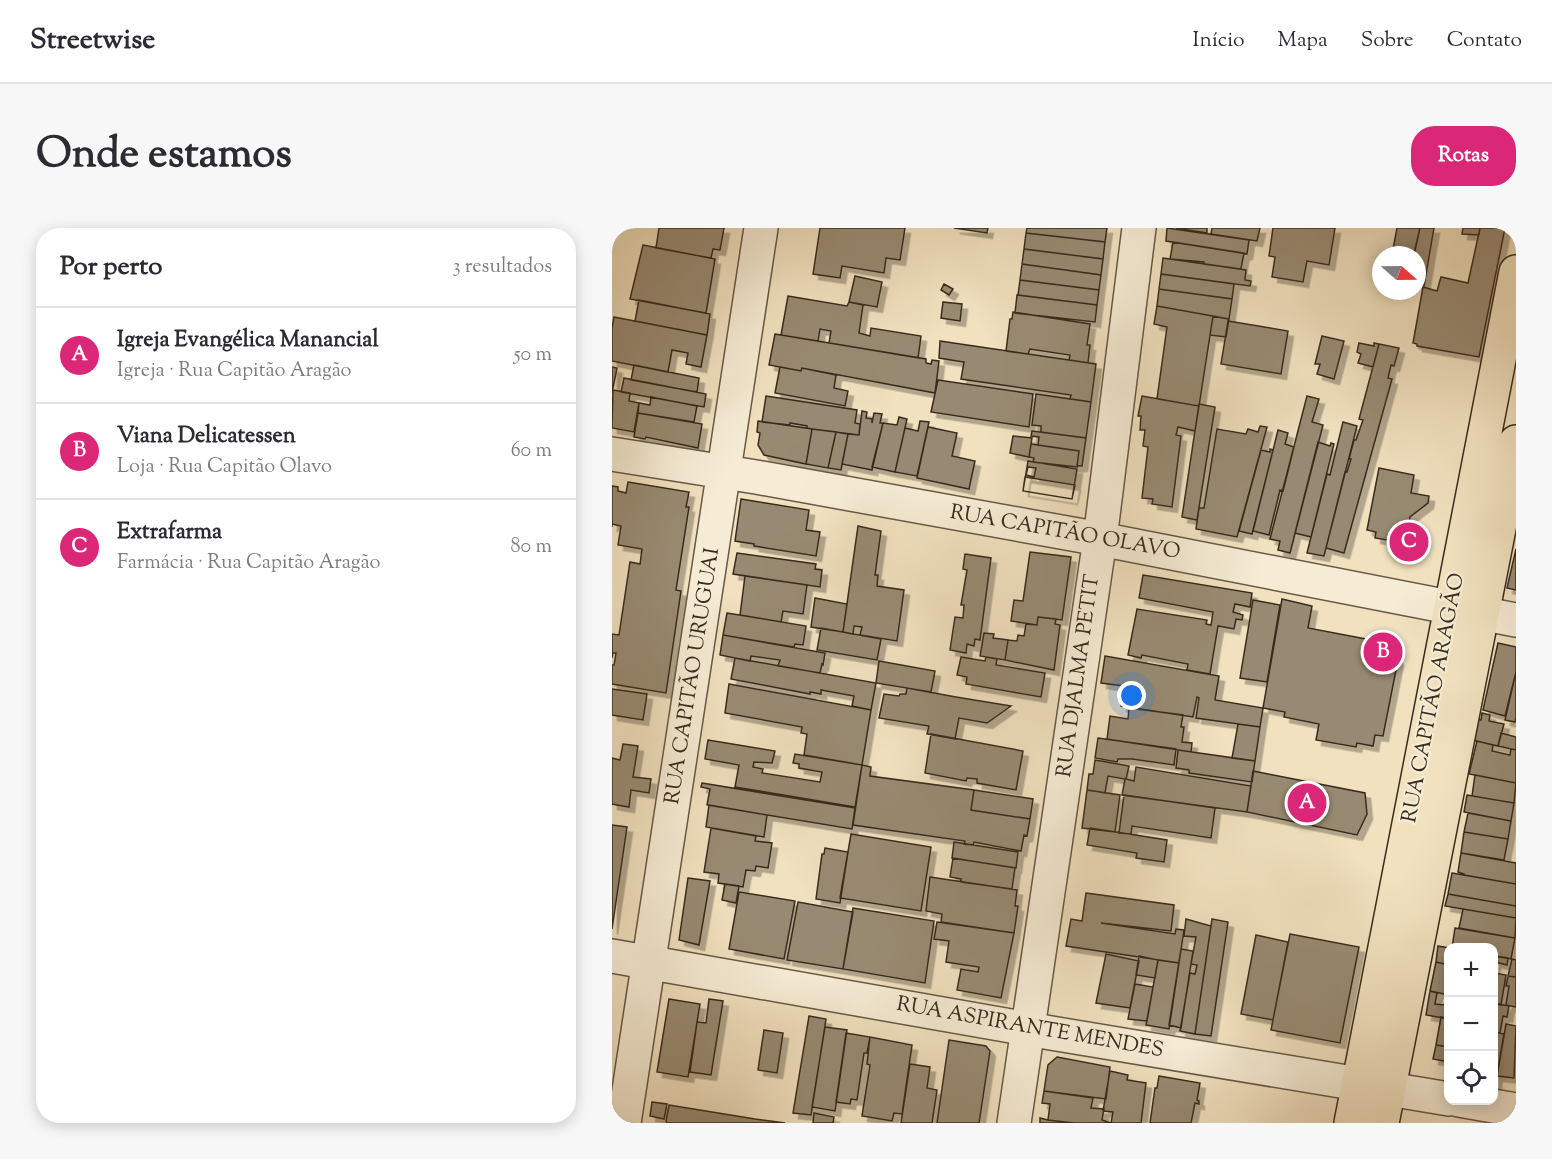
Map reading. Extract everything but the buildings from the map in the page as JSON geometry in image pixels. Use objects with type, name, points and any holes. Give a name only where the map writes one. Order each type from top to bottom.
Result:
[{"type":"main road","name":"RUA CAPITÃO ARAGÃO","points":[[1351,1123],[1374,1086],[1467,610],[1516,272]]},
{"type":"main road","name":"RUA CAPITÃO ARAGÃO","points":[[1467,610],[1516,442]]},
{"type":"main road","name":"RUA CAPITÃO ARAGÃO","points":[[1374,1086],[1382,1123]]},
{"type":"street","name":"RUA CAPITÃO URUGUAI","points":[[624,1123],[761,228]]},
{"type":"street","name":"RUA DJALMA PETIT","points":[[1014,1123],[1100,539],[1139,228]]},
{"type":"street","name":"RUA CAPITÃO OLAVO","points":[[612,453],[1100,539],[1516,620]]},
{"type":"street","name":"RUA ASPIRANTE MENDES","points":[[612,957],[1444,1098]]},
{"type":"street","points":[[1484,1105],[1516,1110]]},
{"type":"place","name":"Extrafarma","points":[[1409,542]]},
{"type":"place","name":"Viana Delicatessen","points":[[1383,652]]},
{"type":"place","name":"Igreja Evangélica Manancial","points":[[1307,803]]}]
